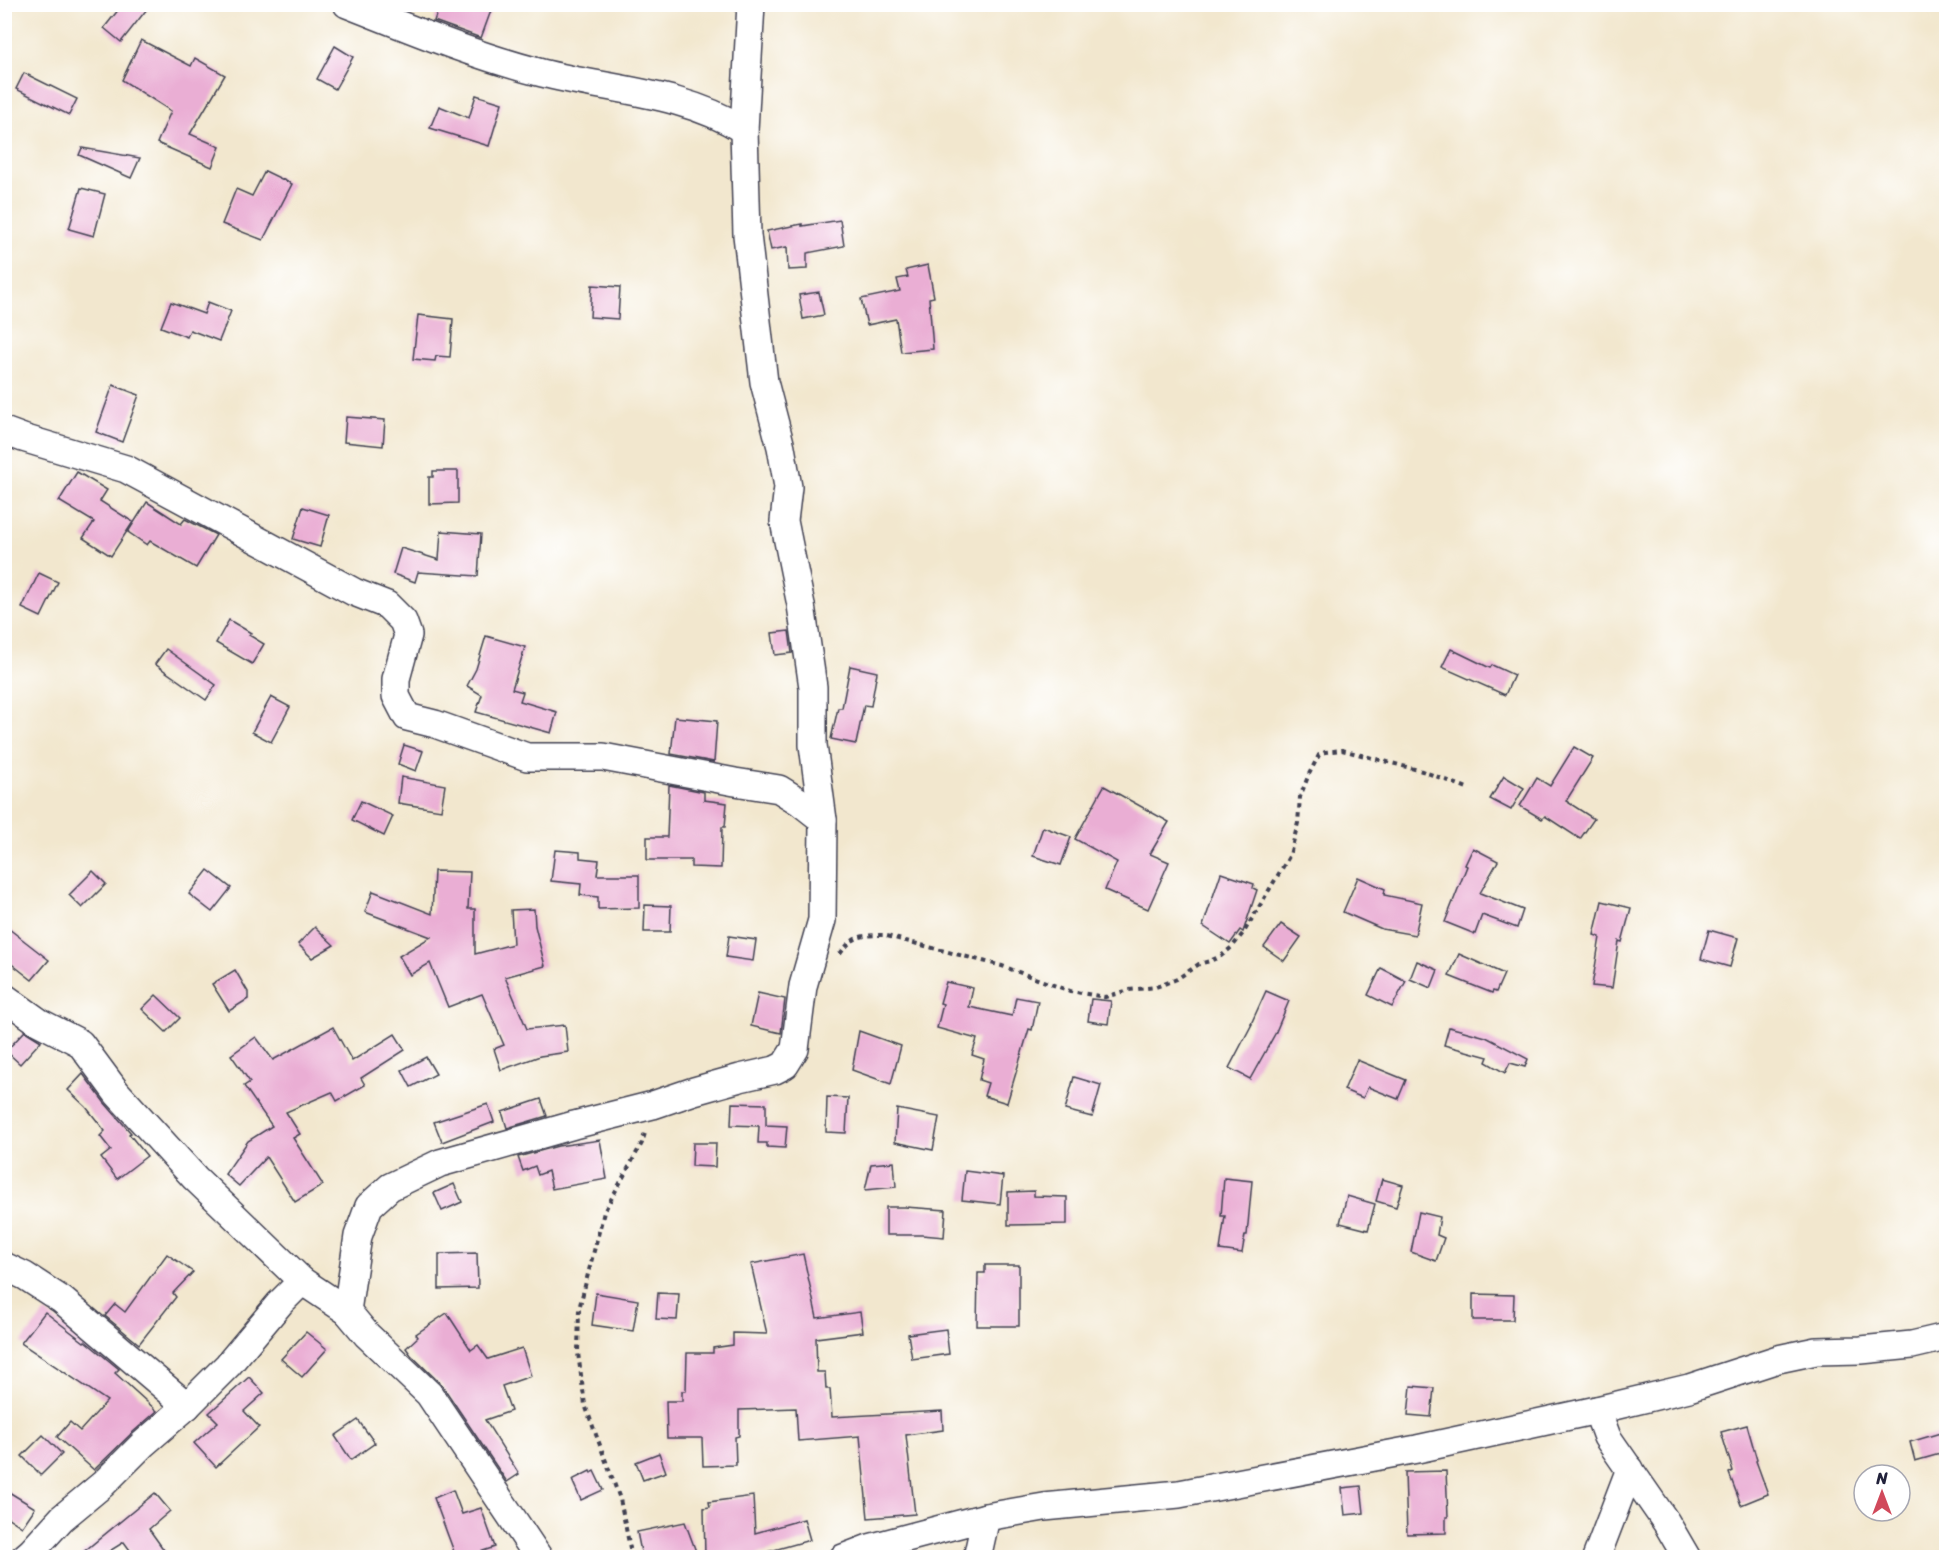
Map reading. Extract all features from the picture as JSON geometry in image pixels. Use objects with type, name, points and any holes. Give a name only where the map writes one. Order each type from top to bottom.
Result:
[{"type":"street","points":[[347,4],[457,47],[542,73],[637,92],[684,105],[723,117],[744,130]]},
{"type":"street","points":[[347,1311],[358,1236],[369,1206],[390,1187],[440,1163],[653,1105],[703,1088],[775,1070],[784,1065],[795,1049],[803,986],[822,920],[823,820],[813,745],[813,687],[801,605],[784,521],[788,487],[781,447],[764,382],[747,235],[744,130],[751,4]]},
{"type":"street","points":[[4,431],[126,469],[354,592],[387,605],[403,621],[408,634],[396,679],[396,696],[407,717],[435,724],[527,757],[603,757],[779,789],[823,820]]},
{"type":"street","points":[[4,997],[39,1022],[80,1042],[117,1093],[195,1178],[302,1281],[347,1311],[367,1335],[429,1394],[539,1557]]},
{"type":"street","points":[[4,1266],[25,1276],[62,1300],[187,1406]]},
{"type":"street","points":[[24,1557],[62,1518],[103,1484],[143,1444],[187,1406],[228,1365],[280,1303],[302,1281]]},
{"type":"street","points":[[843,1557],[987,1517],[1044,1507],[1179,1494],[1417,1449],[1689,1388],[1778,1359],[1816,1351],[1861,1350],[1912,1345],[1947,1337]]},
{"type":"street","points":[[1598,1410],[1607,1437],[1666,1522],[1687,1557]]},
{"type":"street","points":[[1596,1557],[1630,1469]]},
{"type":"street","points":[[977,1557],[987,1517]]},
{"type":"path","points":[[838,957],[855,938],[883,935],[1002,966],[1070,991],[1105,997],[1128,990],[1156,987],[1177,979],[1199,964],[1210,962],[1221,956],[1244,932],[1290,855],[1298,823],[1300,797],[1319,755],[1342,750],[1422,771],[1470,789]]},
{"type":"path","points":[[632,1557],[620,1499],[585,1405],[578,1353],[579,1309],[604,1212],[642,1143],[653,1105]]},
{"type":"building","points":[[123,4],[151,4],[121,42],[104,28]]},
{"type":"building","points":[[440,4],[481,4],[492,8],[481,38],[434,21]]},
{"type":"building","points":[[141,40],[191,66],[195,58],[225,75],[190,134],[220,147],[212,167],[157,143],[171,111],[122,80]]},
{"type":"building","points":[[335,46],[353,57],[335,89],[317,79]]},
{"type":"building","points":[[24,73],[77,99],[69,115],[16,89]]},
{"type":"building","points":[[476,95],[502,103],[489,146],[430,128],[439,106],[469,118]]},
{"type":"building","points":[[82,148],[140,158],[131,178],[79,155]]},
{"type":"building","points":[[265,171],[292,184],[263,240],[222,224],[236,189],[252,196]]},
{"type":"building","points":[[81,188],[105,194],[94,236],[69,229]]},
{"type":"building","points":[[840,220],[844,246],[807,253],[807,269],[788,270],[787,247],[771,250],[767,231]]},
{"type":"building","points":[[928,265],[934,297],[929,298],[933,349],[901,352],[896,319],[867,325],[861,299],[900,291],[897,279],[908,277],[906,270]]},
{"type":"building","points":[[592,285],[620,287],[618,319],[590,317]]},
{"type":"building","points":[[819,292],[824,315],[803,319],[799,295]]},
{"type":"building","points":[[171,302],[204,314],[208,302],[231,311],[219,341],[190,330],[187,337],[161,327]]},
{"type":"building","points":[[418,315],[453,319],[450,357],[436,356],[435,361],[413,359]]},
{"type":"building","points":[[113,385],[139,395],[122,442],[96,432]]},
{"type":"building","points":[[346,417],[385,420],[383,446],[344,442]]},
{"type":"building","points":[[433,471],[458,471],[458,503],[429,504],[429,477],[433,477]]},
{"type":"building","points":[[77,472],[107,490],[100,501],[133,522],[111,556],[83,538],[94,522],[59,501]]},
{"type":"building","points":[[147,502],[181,524],[185,519],[216,535],[196,568],[150,541],[147,545],[128,532]]},
{"type":"building","points":[[303,507],[329,515],[320,547],[293,539]]},
{"type":"building","points":[[441,531],[481,534],[478,576],[418,572],[415,582],[393,574],[401,548],[439,560]]},
{"type":"building","points":[[39,573],[58,582],[41,617],[22,608]]},
{"type":"building","points":[[229,620],[264,644],[252,664],[216,643]]},
{"type":"building","points":[[789,631],[792,653],[775,655],[772,633]]},
{"type":"building","points":[[486,636],[525,647],[512,689],[523,692],[520,701],[557,712],[551,733],[476,712],[482,695],[467,686],[476,669]]},
{"type":"building","points":[[166,649],[216,685],[206,700],[155,664]]},
{"type":"building","points":[[1451,649],[1490,668],[1492,665],[1514,675],[1505,695],[1442,667]]},
{"type":"building","points":[[850,666],[877,672],[871,706],[864,705],[856,744],[831,739],[838,708],[842,708]]},
{"type":"building","points":[[271,697],[290,707],[271,742],[252,732]]},
{"type":"building","points":[[675,717],[717,721],[714,762],[671,754]]},
{"type":"building","points":[[404,745],[423,751],[416,771],[398,764]]},
{"type":"building","points":[[1574,747],[1593,758],[1566,801],[1594,819],[1580,839],[1545,816],[1542,819],[1520,806],[1537,778],[1550,786]]},
{"type":"building","points":[[1504,776],[1524,788],[1511,810],[1490,799]]},
{"type":"building","points":[[401,777],[445,785],[441,810],[398,803]]},
{"type":"building","points":[[669,785],[704,792],[704,800],[727,803],[725,827],[722,827],[721,868],[691,867],[691,860],[647,860],[647,837],[667,837]]},
{"type":"building","points":[[1104,786],[1169,822],[1150,854],[1169,862],[1148,909],[1105,890],[1117,862],[1075,839]]},
{"type":"building","points":[[361,801],[393,816],[384,836],[352,820]]},
{"type":"building","points":[[1043,827],[1071,837],[1061,865],[1033,856]]},
{"type":"building","points":[[1473,848],[1498,861],[1480,893],[1523,910],[1517,928],[1482,915],[1475,934],[1445,922]]},
{"type":"building","points":[[555,850],[580,852],[580,858],[599,860],[597,875],[639,875],[639,908],[598,909],[598,897],[580,895],[581,884],[551,881]]},
{"type":"building","points":[[208,870],[231,888],[212,912],[189,894]]},
{"type":"building","points":[[93,871],[106,884],[82,908],[69,895]]},
{"type":"building","points":[[434,871],[470,872],[468,909],[475,909],[475,954],[513,944],[511,910],[534,909],[535,926],[545,966],[505,977],[527,1029],[565,1025],[568,1052],[540,1056],[501,1070],[494,1049],[504,1045],[482,994],[448,1007],[430,963],[410,975],[399,956],[431,937],[365,912],[373,891],[432,914]]},
{"type":"building","points":[[1221,873],[1254,884],[1253,888],[1257,890],[1243,932],[1240,930],[1230,944],[1203,926]]},
{"type":"building","points":[[1358,877],[1385,889],[1384,895],[1422,903],[1415,935],[1382,929],[1343,912]]},
{"type":"building","points":[[1602,901],[1631,908],[1622,942],[1619,941],[1612,988],[1592,986],[1600,937],[1594,935]]},
{"type":"building","points":[[645,905],[671,906],[670,932],[644,932]]},
{"type":"building","points":[[1281,924],[1301,937],[1284,961],[1264,947]]},
{"type":"building","points":[[4,925],[49,960],[32,980],[4,958]]},
{"type":"building","points":[[315,927],[334,945],[312,958],[298,944]]},
{"type":"building","points":[[1709,930],[1738,938],[1730,967],[1701,959]]},
{"type":"building","points":[[729,936],[756,940],[753,961],[726,957]]},
{"type":"building","points":[[1459,954],[1504,974],[1496,992],[1492,993],[1449,976]]},
{"type":"building","points":[[1417,961],[1438,970],[1431,988],[1410,979]]},
{"type":"building","points":[[1381,968],[1406,981],[1392,1007],[1368,995]]},
{"type":"building","points":[[235,970],[248,992],[248,999],[229,1011],[212,984]]},
{"type":"building","points":[[946,982],[973,988],[969,1007],[1012,1016],[1016,997],[1038,1001],[1032,1030],[1029,1029],[1007,1103],[984,1096],[988,1083],[979,1080],[984,1059],[972,1055],[977,1039],[937,1028],[943,1004],[940,1003]]},
{"type":"building","points":[[1266,991],[1289,1001],[1275,1034],[1250,1079],[1229,1068]]},
{"type":"building","points":[[758,993],[785,999],[781,1033],[751,1026]]},
{"type":"building","points":[[156,995],[180,1018],[166,1032],[142,1009]]},
{"type":"building","points":[[1091,999],[1111,1001],[1108,1024],[1088,1021]]},
{"type":"building","points":[[333,1027],[352,1061],[395,1034],[405,1050],[361,1078],[365,1085],[337,1101],[332,1092],[286,1112],[300,1134],[293,1138],[323,1185],[295,1202],[266,1157],[239,1186],[225,1174],[248,1141],[272,1126],[244,1086],[250,1082],[231,1055],[256,1037],[273,1060]]},
{"type":"building","points":[[1449,1027],[1486,1037],[1528,1059],[1525,1067],[1510,1063],[1505,1073],[1486,1062],[1488,1057],[1444,1045]]},
{"type":"building","points":[[25,1031],[41,1041],[20,1064],[6,1051]]},
{"type":"building","points":[[859,1031],[901,1046],[891,1084],[852,1070]]},
{"type":"building","points":[[426,1057],[436,1074],[411,1087],[402,1070]]},
{"type":"building","points":[[1357,1060],[1406,1080],[1398,1099],[1368,1087],[1363,1098],[1344,1090]]},
{"type":"building","points":[[83,1074],[147,1156],[117,1179],[101,1158],[111,1150],[100,1136],[105,1131],[86,1107],[68,1090]]},
{"type":"building","points":[[1074,1077],[1101,1085],[1092,1117],[1065,1110]]},
{"type":"building","points":[[827,1097],[848,1098],[846,1133],[826,1132]]},
{"type":"building","points":[[541,1099],[547,1116],[507,1128],[502,1112]]},
{"type":"building","points":[[732,1103],[766,1104],[766,1125],[787,1126],[785,1148],[767,1147],[767,1143],[758,1143],[759,1126],[731,1125]]},
{"type":"building","points":[[488,1104],[494,1122],[442,1142],[434,1122]]},
{"type":"building","points":[[897,1109],[939,1117],[933,1150],[895,1142]]},
{"type":"building","points":[[600,1140],[607,1179],[552,1189],[548,1171],[538,1175],[535,1166],[523,1171],[518,1157],[558,1146]]},
{"type":"building","points":[[693,1143],[716,1143],[715,1167],[692,1166]]},
{"type":"building","points":[[894,1162],[896,1187],[865,1190],[871,1164]]},
{"type":"building","points":[[965,1171],[1003,1176],[1000,1204],[962,1200]]},
{"type":"building","points":[[1224,1178],[1252,1181],[1247,1235],[1245,1235],[1242,1253],[1220,1250],[1225,1216],[1221,1216]]},
{"type":"building","points":[[1382,1179],[1403,1185],[1396,1207],[1376,1201]]},
{"type":"building","points":[[454,1184],[462,1202],[442,1211],[434,1193]]},
{"type":"building","points":[[1034,1191],[1034,1196],[1067,1197],[1067,1224],[1008,1225],[1008,1192]]},
{"type":"building","points":[[1347,1196],[1375,1204],[1368,1230],[1340,1223]]},
{"type":"building","points":[[886,1207],[946,1210],[944,1237],[886,1235]]},
{"type":"building","points":[[1419,1212],[1440,1217],[1437,1235],[1444,1238],[1436,1261],[1411,1252]]},
{"type":"building","points":[[477,1253],[478,1288],[439,1289],[439,1254]]},
{"type":"building","points":[[167,1254],[193,1272],[173,1293],[176,1297],[139,1344],[105,1316],[115,1304],[125,1312]]},
{"type":"building","points":[[803,1254],[817,1318],[860,1312],[863,1332],[816,1338],[817,1372],[825,1372],[826,1389],[830,1389],[832,1417],[942,1411],[943,1430],[906,1435],[915,1514],[868,1518],[860,1436],[798,1441],[796,1408],[739,1410],[739,1436],[735,1437],[736,1465],[703,1466],[702,1438],[667,1438],[666,1401],[682,1401],[682,1391],[686,1391],[687,1353],[713,1353],[713,1348],[733,1345],[733,1333],[767,1334],[751,1264]]},
{"type":"building","points":[[985,1265],[1019,1265],[1019,1326],[977,1326],[978,1273],[985,1273]]},
{"type":"building","points":[[596,1293],[638,1300],[633,1331],[592,1325]]},
{"type":"building","points":[[658,1293],[679,1294],[677,1320],[656,1319]]},
{"type":"building","points":[[1473,1294],[1514,1295],[1513,1320],[1473,1320]]},
{"type":"building","points":[[45,1312],[119,1369],[115,1373],[157,1411],[94,1470],[57,1437],[70,1422],[80,1431],[107,1401],[21,1343]]},
{"type":"building","points":[[447,1313],[471,1350],[478,1345],[488,1359],[522,1348],[531,1376],[502,1386],[511,1411],[485,1420],[519,1474],[507,1482],[442,1385],[406,1348],[418,1337],[416,1334]]},
{"type":"building","points":[[946,1329],[949,1354],[912,1359],[908,1334]]},
{"type":"building","points":[[306,1332],[327,1349],[302,1377],[281,1359]]},
{"type":"building","points":[[249,1377],[264,1393],[244,1411],[259,1427],[216,1467],[194,1443],[218,1422],[209,1413]]},
{"type":"building","points":[[1411,1386],[1434,1388],[1431,1417],[1408,1415]]},
{"type":"building","points":[[358,1420],[375,1443],[351,1460],[335,1436]]},
{"type":"building","points":[[1747,1425],[1756,1461],[1768,1494],[1741,1505],[1729,1473],[1733,1471],[1721,1432]]},
{"type":"building","points":[[1947,1431],[1947,1452],[1915,1461],[1910,1442]]},
{"type":"building","points":[[43,1435],[62,1454],[41,1475],[22,1456]]},
{"type":"building","points":[[659,1453],[666,1472],[643,1480],[636,1462]]},
{"type":"building","points":[[590,1471],[591,1473],[594,1471],[603,1490],[581,1500],[572,1480]]},
{"type":"building","points":[[1446,1471],[1448,1517],[1446,1517],[1446,1533],[1407,1534],[1405,1472]]},
{"type":"building","points":[[1361,1486],[1364,1513],[1345,1515],[1342,1488]]},
{"type":"building","points":[[4,1489],[35,1508],[22,1527],[4,1515]]},
{"type":"building","points":[[453,1490],[462,1514],[481,1508],[495,1547],[465,1557],[456,1557],[434,1498]]},
{"type":"building","points":[[155,1493],[170,1511],[149,1529],[169,1557],[135,1557],[124,1542],[100,1557],[83,1557],[81,1554]]},
{"type":"building","points":[[753,1496],[755,1533],[804,1519],[810,1540],[749,1557],[705,1557],[704,1508],[710,1507],[709,1502]]},
{"type":"building","points":[[685,1522],[698,1557],[642,1557],[637,1532]]}]
